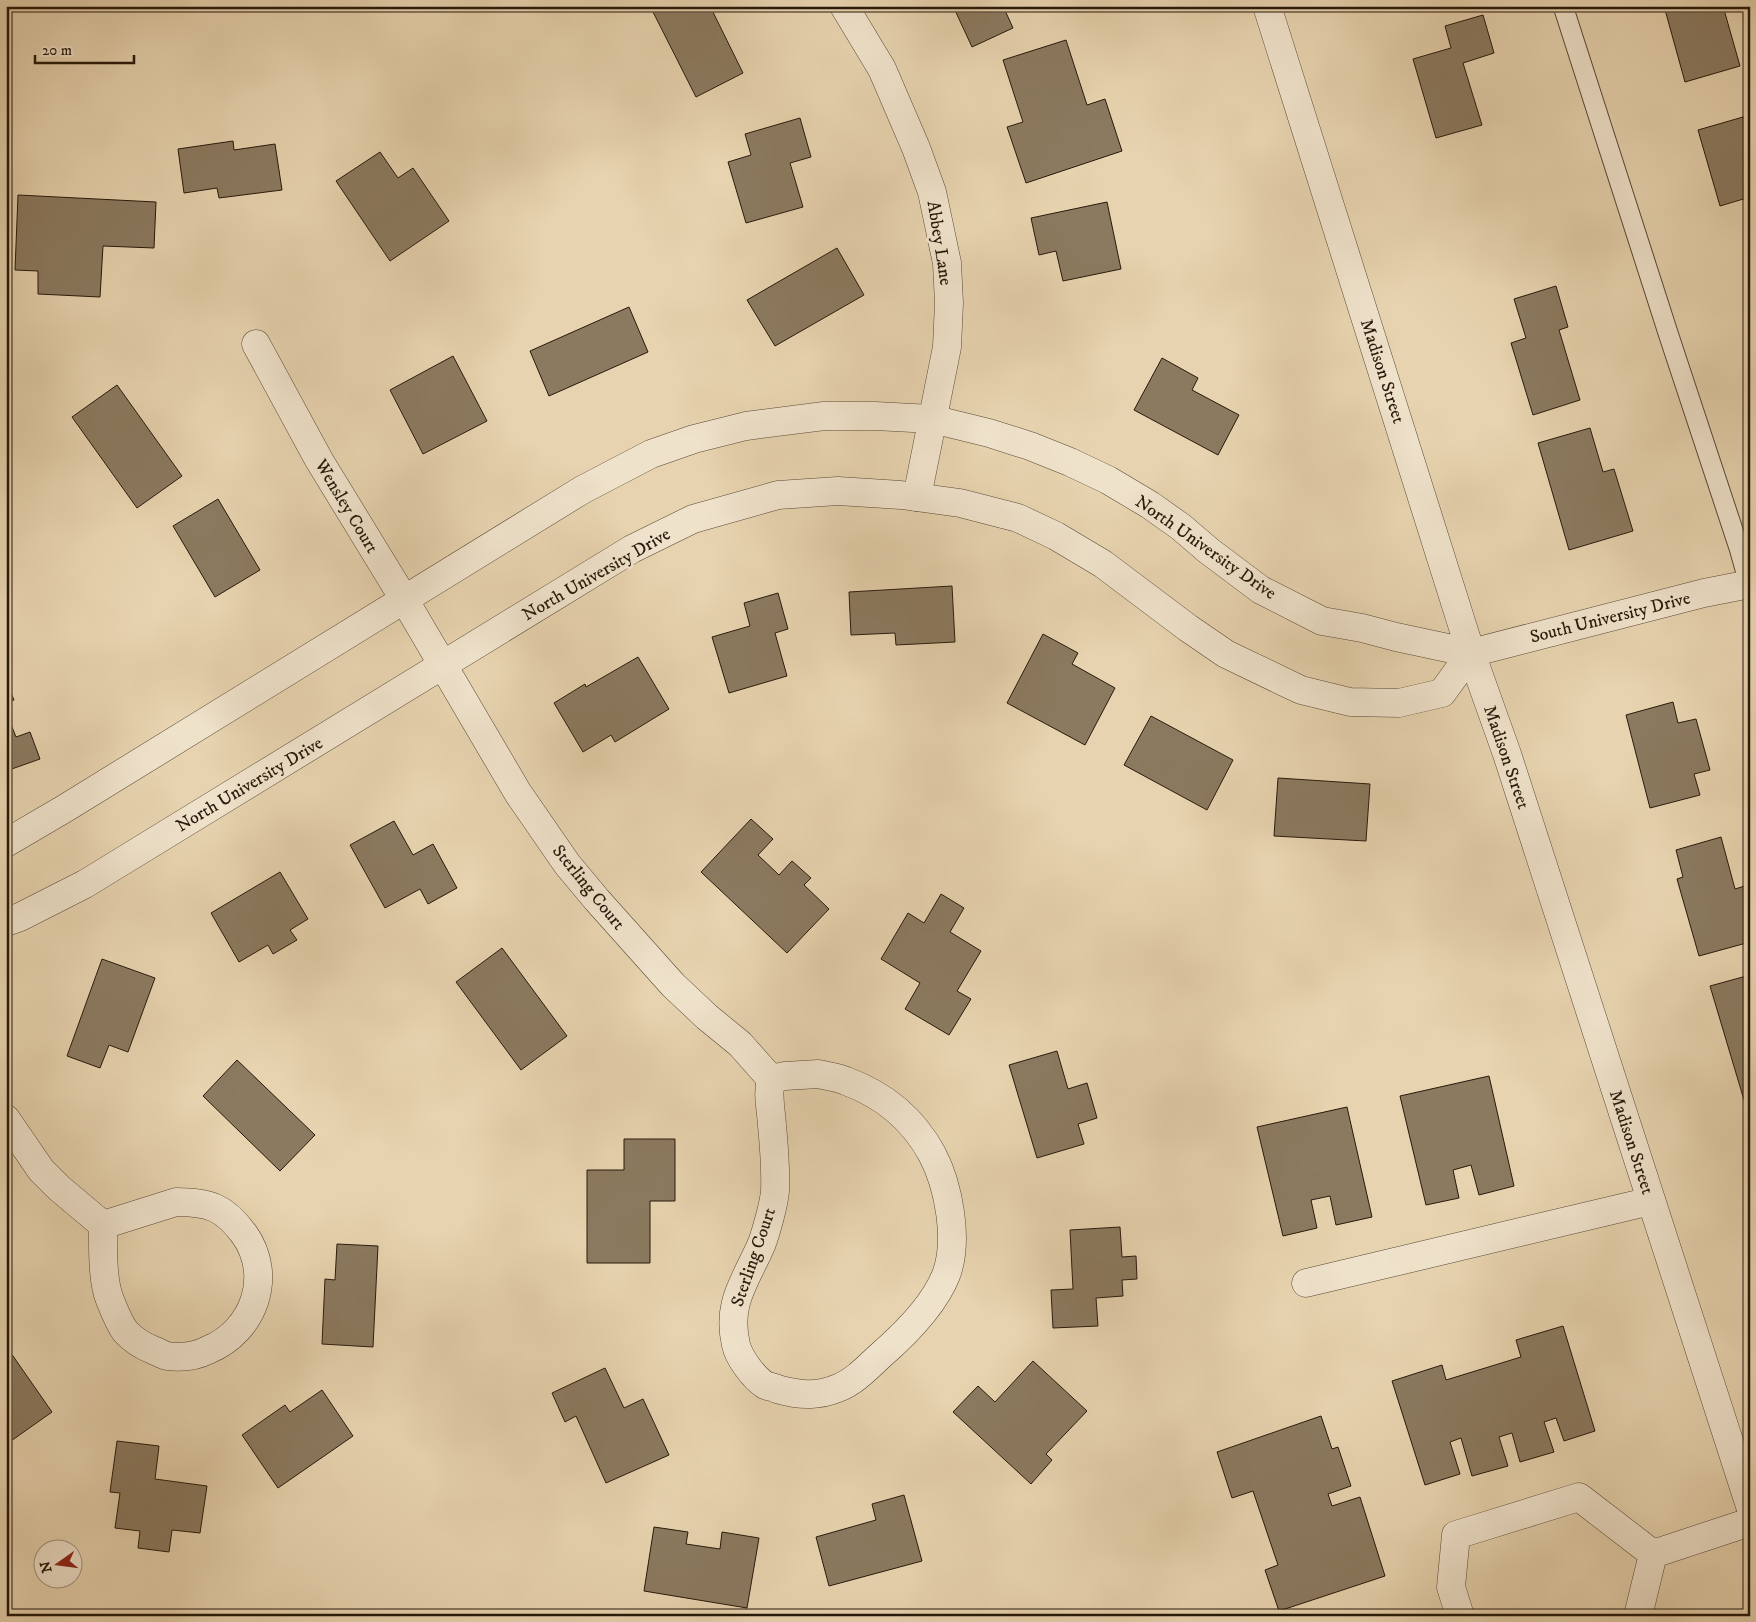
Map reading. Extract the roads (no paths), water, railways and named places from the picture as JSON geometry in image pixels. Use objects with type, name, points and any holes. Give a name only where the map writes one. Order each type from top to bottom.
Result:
[{"type":"street","name":"Abbey Lane","points":[[844,6],[882,69],[916,148],[932,192],[947,263],[949,303],[947,347],[917,497]]},
{"type":"street","name":"Madison Street","points":[[1267,6],[1471,652],[1510,764],[1750,1506]]},
{"type":"street","name":"Wensley Court","points":[[256,344],[319,460],[443,666]]},
{"type":"street","name":"North University Drive","points":[[6,843],[582,490],[651,454],[694,439],[746,426],[824,416],[875,416],[932,419],[989,433],[1030,446],[1108,480],[1181,526],[1209,551],[1261,590],[1322,621],[1471,652],[1442,694],[1399,703],[1350,702],[1301,690],[1226,654],[1103,564],[1056,536],[1018,518],[960,503],[901,495],[838,491],[778,495],[693,519],[632,549],[85,884],[20,917],[6,922]]},
{"type":"street","name":"South University Drive","points":[[1471,652],[1704,593],[1750,585]]},
{"type":"street","name":"Sterling Court","points":[[443,666],[518,793],[567,864],[673,985],[740,1044],[771,1079]]},
{"type":"street","name":"Sterling Court","points":[[818,1074],[845,1080],[890,1103],[911,1123],[925,1141],[939,1167],[951,1210],[950,1251],[946,1274],[934,1298],[895,1343],[851,1382],[819,1393],[796,1394],[765,1385],[746,1366],[736,1347],[733,1319],[737,1296],[762,1241],[775,1192],[774,1146],[769,1089],[771,1079],[785,1076],[818,1074]]},
{"type":"street","points":[[6,1119],[41,1170],[102,1225],[103,1262],[109,1299],[125,1330],[144,1346],[167,1356],[194,1356],[217,1347],[237,1332],[250,1314],[258,1294],[258,1267],[249,1242],[234,1220],[222,1211],[199,1202],[176,1202],[102,1225]]},
{"type":"street","points":[[1306,1282],[1651,1202]]},
{"type":"street","points":[[1460,1616],[1451,1588],[1456,1535],[1579,1496],[1653,1554]]},
{"type":"street","points":[[1653,1554],[1750,1522]]},
{"type":"street","points":[[1638,1616],[1653,1554]]},
{"type":"lane","points":[[1563,6],[1750,585]]}]
